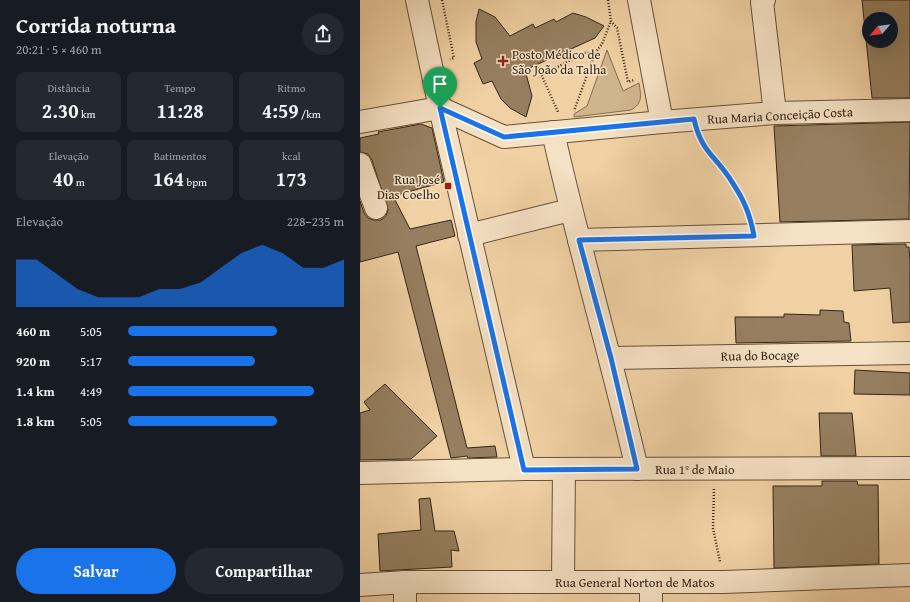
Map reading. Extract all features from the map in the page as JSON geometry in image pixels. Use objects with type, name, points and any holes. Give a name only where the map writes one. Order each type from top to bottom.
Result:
[{"type":"street","points":[[417,0],[440,108],[524,470]]},
{"type":"street","points":[[639,0],[662,122]]},
{"type":"street","points":[[764,0],[762,2],[775,113]]},
{"type":"street","points":[[360,122],[440,108]]},
{"type":"street","name":"Rua Maria Conceição Costa","points":[[440,108],[504,137],[556,123],[662,122],[775,113],[910,110]]},
{"type":"street","points":[[556,123],[570,210],[611,358],[637,469]]},
{"type":"street","points":[[360,164],[376,208]]},
{"type":"street","points":[[469,235],[570,210]]},
{"type":"street","points":[[579,240],[910,231]]},
{"type":"street","name":"Rua do Bocage","points":[[611,358],[910,353]]},
{"type":"street","name":"Rua 1º de Maio","points":[[360,473],[564,469],[910,468]]},
{"type":"street","points":[[563,582],[564,469]]},
{"type":"street","name":"Rua General Norton de Matos","points":[[360,584],[405,592],[563,582],[651,592],[724,582],[910,575]]},
{"type":"path","points":[[442,0],[454,58],[447,60]]},
{"type":"path","points":[[571,118],[595,53],[602,44],[611,21],[608,0]]},
{"type":"path","points":[[611,21],[618,28],[628,82],[640,77]]},
{"type":"path","points":[[550,71],[584,53],[595,53]]},
{"type":"path","points":[[538,67],[556,123]]},
{"type":"path","points":[[694,119],[697,132],[703,146],[732,181],[750,213],[754,236]]},
{"type":"path","points":[[714,469],[713,528],[724,582]]},
{"type":"shaded area","points":[[607,50],[623,91],[639,83],[641,95],[638,105],[631,110],[574,117],[574,114],[587,106]]},
{"type":"building","points":[[862,0],[910,0],[910,98],[872,98],[867,48],[898,48],[898,12],[863,12]]},
{"type":"building","name":"Posto Médico de São João da Talha","points":[[479,9],[495,17],[510,36],[533,24],[535,28],[554,19],[556,22],[573,13],[586,17],[604,26],[595,38],[525,70],[532,96],[526,117],[510,108],[501,99],[492,81],[483,84],[474,63],[482,59],[476,42],[476,22]]},
{"type":"building","points":[[910,122],[909,219],[780,222],[774,126]]},
{"type":"building","points":[[421,124],[432,128],[444,182],[393,196],[410,229],[451,220],[455,236],[416,246],[467,448],[495,446],[497,457],[468,458],[467,456],[451,458],[398,252],[360,262],[360,201],[364,213],[368,218],[373,220],[381,220],[386,216],[388,210],[372,160],[368,154],[360,152],[360,138],[379,134],[378,132]]},
{"type":"building","points":[[906,244],[906,247],[909,247],[910,262],[910,322],[893,323],[890,288],[854,291],[852,245]]},
{"type":"building","points":[[820,310],[843,311],[844,322],[849,323],[851,341],[736,343],[735,317],[784,317],[784,314],[820,315]]},
{"type":"building","points":[[855,370],[910,373],[910,395],[854,394]]},
{"type":"building","points":[[385,384],[437,436],[411,459],[360,460],[360,413],[370,410],[364,402]]},
{"type":"building","points":[[819,413],[852,413],[856,456],[821,456]]},
{"type":"building","points":[[822,481],[857,481],[858,485],[878,485],[879,564],[774,568],[773,486],[822,486]]},
{"type":"building","points":[[430,498],[435,531],[454,531],[459,551],[451,550],[452,567],[380,571],[378,534],[421,530],[419,499]]},
{"type":"place","name":"Posto Médico de São João da Talha","points":[[503,61]]},
{"type":"place","name":"Rua José Dias Coelho","points":[[448,186]]},
{"type":"route","points":[[440,108],[504,137],[694,119],[697,132],[703,146],[732,181],[750,213],[754,236],[579,240],[611,358],[637,469],[524,470],[440,108]]}]
